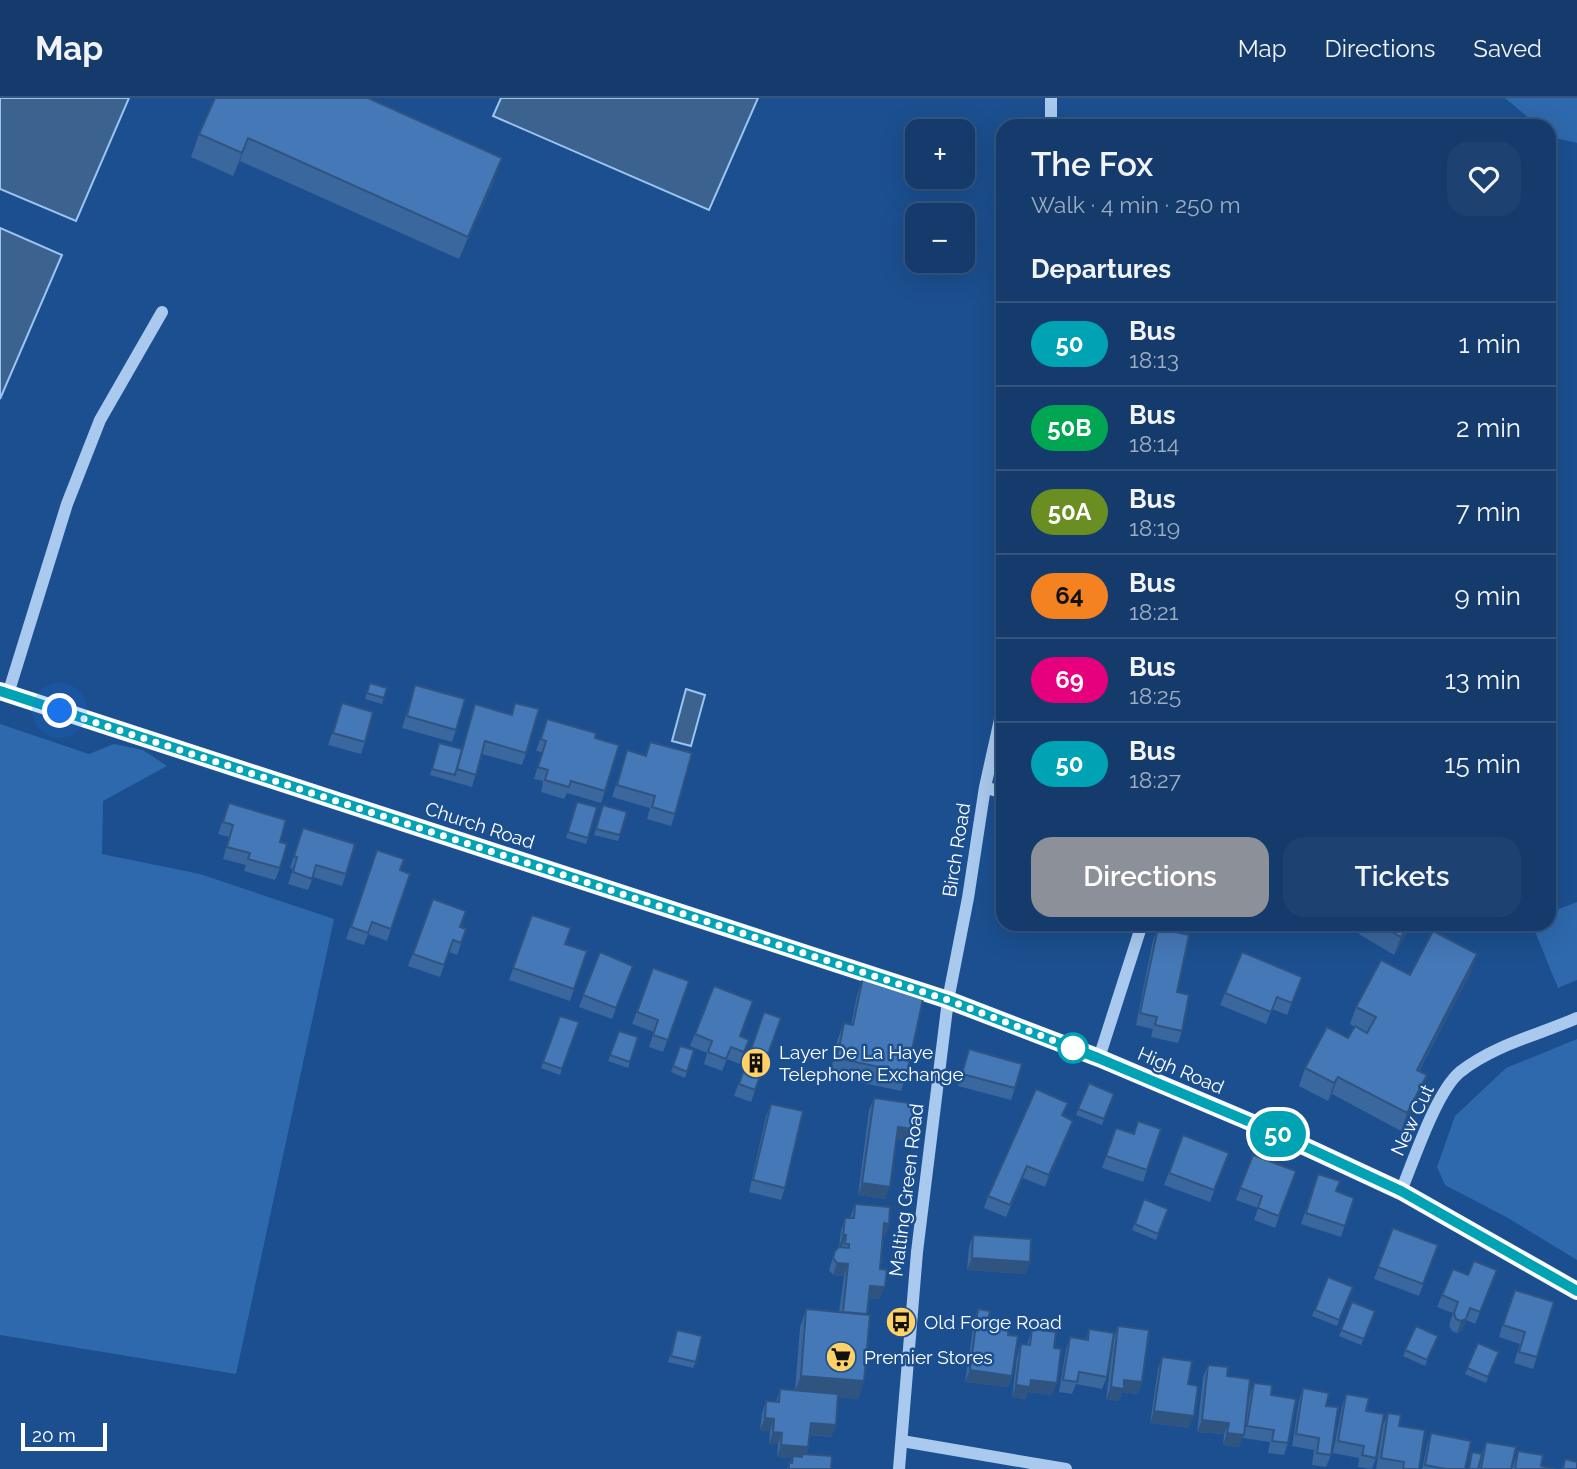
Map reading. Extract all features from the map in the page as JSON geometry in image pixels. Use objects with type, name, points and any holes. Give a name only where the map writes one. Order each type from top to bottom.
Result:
[{"type":"main road","name":"Church Road","points":[[4,692],[948,1000]]},
{"type":"main road","name":"High Road","points":[[948,1000],[1098,1058],[1276,1133],[1401,1191],[1577,1291]]},
{"type":"street","points":[[1051,98],[1051,119]]},
{"type":"street","points":[[4,692],[67,504],[100,420],[162,312]]},
{"type":"street","name":"Birch Road","points":[[948,1000],[996,738]]},
{"type":"street","points":[[985,787],[996,791]]},
{"type":"street","points":[[1098,1058],[1140,931]]},
{"type":"street","name":"Malting Green Road","points":[[899,1469],[917,1252],[948,1000]]},
{"type":"street","name":"New Cut","points":[[1401,1191],[1437,1102],[1458,1073],[1485,1055],[1577,1018]]},
{"type":"street","points":[[902,1441],[1066,1469]]},
{"type":"shaded area","points":[[0,98],[129,98],[76,221],[0,189]]},
{"type":"shaded area","points":[[501,98],[758,98],[709,210],[493,116]]},
{"type":"shaded area","points":[[1505,98],[1577,98],[1577,143],[1556,138],[1556,119],[1530,119]]},
{"type":"shaded area","points":[[0,228],[62,255],[0,399]]},
{"type":"shaded area","points":[[686,689],[705,695],[691,746],[672,741]]},
{"type":"shaded area","points":[[0,724],[89,754],[114,744],[143,750],[167,766],[103,801],[102,854],[200,874],[334,919],[236,1374],[0,1335]]},
{"type":"shaded area","points":[[1577,902],[1577,980],[1558,988],[1535,931],[1556,931],[1556,910]]},
{"type":"shaded area","points":[[1577,1039],[1577,1260],[1508,1218],[1445,1185],[1437,1167],[1455,1116],[1506,1068]]},
{"type":"building","points":[[215,98],[368,98],[502,158],[468,237],[248,138],[242,153],[199,134]]},
{"type":"building","points":[[370,683],[387,688],[384,698],[367,693]]},
{"type":"building","points":[[415,685],[465,699],[456,730],[407,716]]},
{"type":"building","points":[[342,703],[373,712],[365,742],[333,733]]},
{"type":"building","points":[[515,703],[539,709],[526,753],[485,741],[476,775],[457,769],[475,704],[512,715]]},
{"type":"building","points":[[547,719],[596,733],[595,738],[619,745],[605,791],[571,781],[569,787],[545,780],[548,770],[538,767],[546,741],[541,739]]},
{"type":"building","points":[[650,742],[692,753],[675,814],[652,807],[655,796],[617,785],[627,750],[646,756]]},
{"type":"building","points":[[439,743],[462,749],[455,775],[432,769]]},
{"type":"building","points":[[577,802],[597,807],[588,838],[568,832]]},
{"type":"building","points":[[229,803],[286,820],[280,842],[287,844],[280,868],[248,859],[250,853],[227,847],[233,825],[223,822]]},
{"type":"building","points":[[603,805],[627,812],[620,835],[596,829]]},
{"type":"building","points":[[303,828],[355,844],[346,874],[316,865],[312,879],[293,872],[297,857],[294,856]]},
{"type":"building","points":[[377,850],[404,859],[400,870],[410,874],[391,929],[372,922],[368,933],[351,927]]},
{"type":"building","points":[[433,899],[466,911],[460,927],[466,929],[461,943],[453,940],[444,965],[413,954]]},
{"type":"building","points":[[532,915],[571,928],[565,944],[587,951],[574,989],[513,968]]},
{"type":"building","points":[[1157,931],[1189,935],[1177,992],[1189,995],[1182,1031],[1155,1025],[1157,1017],[1140,1013]]},
{"type":"building","points":[[1390,931],[1404,931],[1401,937]]},
{"type":"building","points":[[1433,931],[1477,954],[1417,1070],[1427,1075],[1407,1113],[1338,1077],[1334,1083],[1305,1068],[1327,1027],[1348,1038],[1355,1026],[1367,1033],[1376,1017],[1356,1007],[1381,960],[1410,975]]},
{"type":"building","points":[[600,952],[633,966],[616,1008],[583,995]]},
{"type":"building","points":[[1242,952],[1302,977],[1292,1003],[1277,997],[1271,1012],[1225,993]]},
{"type":"building","points":[[653,968],[689,981],[668,1040],[653,1035],[658,1020],[637,1012]]},
{"type":"building","points":[[863,977],[925,990],[907,1073],[837,1058],[844,1023],[853,1025]]},
{"type":"building","points":[[714,986],[753,1001],[740,1036],[749,1040],[744,1052],[731,1047],[726,1059],[708,1052],[712,1041],[695,1034]]},
{"type":"building","name":"Layer De La Haye Telephone Exchange","points":[[764,1012],[781,1018],[755,1090],[739,1084]]},
{"type":"building","points":[[560,1016],[579,1022],[562,1069],[543,1062]]},
{"type":"building","points":[[619,1031],[638,1037],[630,1062],[610,1055]]},
{"type":"building","points":[[680,1046],[694,1050],[687,1072],[673,1066]]},
{"type":"building","points":[[969,1049],[1022,1064],[1015,1088],[962,1074]]},
{"type":"building","points":[[1089,1083],[1114,1094],[1104,1119],[1078,1109]]},
{"type":"building","points":[[1036,1089],[1068,1103],[1062,1115],[1073,1121],[1049,1175],[1027,1166],[1010,1205],[988,1196]]},
{"type":"building","points":[[874,1098],[916,1104],[912,1129],[898,1127],[890,1187],[862,1183]]},
{"type":"building","points":[[771,1104],[803,1111],[785,1188],[753,1180]]},
{"type":"building","points":[[1138,1121],[1161,1129],[1147,1170],[1106,1156],[1116,1128],[1134,1134]]},
{"type":"building","points":[[1183,1135],[1229,1153],[1214,1190],[1169,1173]]},
{"type":"building","points":[[1253,1155],[1296,1171],[1279,1216],[1258,1208],[1262,1196],[1240,1188]]},
{"type":"building","points":[[1318,1174],[1340,1181],[1336,1191],[1354,1198],[1345,1226],[1306,1213]]},
{"type":"building","points":[[1144,1199],[1168,1209],[1158,1234],[1135,1224]]},
{"type":"building","points":[[855,1204],[890,1207],[889,1224],[884,1223],[880,1269],[887,1270],[885,1287],[870,1286],[867,1314],[843,1312],[848,1264],[837,1263],[833,1258],[839,1247],[849,1248],[849,1244],[845,1244],[846,1235],[843,1235],[845,1218],[854,1218]]},
{"type":"building","points":[[1393,1228],[1438,1245],[1423,1284],[1378,1267]]},
{"type":"building","points":[[973,1235],[1031,1239],[1030,1262],[972,1258]]},
{"type":"building","points":[[1474,1261],[1497,1270],[1480,1312],[1470,1308],[1466,1319],[1461,1321],[1456,1319],[1454,1313],[1458,1302],[1442,1295],[1453,1269],[1468,1275]]},
{"type":"building","points":[[1328,1277],[1353,1287],[1339,1320],[1315,1310]]},
{"type":"building","points":[[1515,1290],[1554,1302],[1537,1357],[1519,1352],[1525,1332],[1503,1325]]},
{"type":"building","points":[[1352,1302],[1375,1311],[1364,1339],[1341,1330]]},
{"type":"building","points":[[806,1309],[870,1315],[864,1381],[801,1376]]},
{"type":"building","points":[[978,1309],[990,1311],[988,1321],[1009,1324],[1008,1335],[1018,1336],[1012,1376],[970,1370]]},
{"type":"building","points":[[1118,1326],[1149,1330],[1142,1382],[1124,1380],[1124,1389],[1111,1387]]},
{"type":"building","points":[[1416,1326],[1438,1336],[1427,1360],[1405,1350]]},
{"type":"building","points":[[1032,1329],[1056,1332],[1054,1348],[1061,1349],[1057,1383],[1031,1380],[1030,1387],[1016,1385],[1021,1344],[1030,1345]]},
{"type":"building","points":[[1089,1329],[1114,1333],[1107,1377],[1079,1372],[1077,1382],[1063,1380],[1070,1337],[1088,1340]]},
{"type":"building","points":[[677,1330],[702,1336],[696,1362],[671,1356]]},
{"type":"building","points":[[1478,1343],[1499,1352],[1488,1377],[1467,1368]]},
{"type":"building","points":[[1162,1357],[1192,1361],[1188,1384],[1198,1386],[1194,1416],[1154,1411]]},
{"type":"building","points":[[1208,1365],[1228,1367],[1227,1376],[1250,1379],[1244,1435],[1227,1433],[1229,1423],[1202,1420]]},
{"type":"building","points":[[1254,1383],[1272,1385],[1271,1395],[1296,1399],[1288,1443],[1272,1441],[1274,1430],[1247,1426]]},
{"type":"building","points":[[1303,1388],[1329,1393],[1326,1406],[1338,1407],[1331,1455],[1317,1453],[1319,1438],[1296,1434]]},
{"type":"building","points":[[780,1389],[838,1394],[836,1425],[811,1423],[808,1447],[781,1445],[782,1433],[773,1432],[774,1419],[765,1418],[766,1401],[779,1402]]},
{"type":"building","points":[[1346,1394],[1369,1398],[1366,1411],[1384,1414],[1376,1458],[1362,1455],[1364,1446],[1338,1441]]},
{"type":"building","points":[[1388,1413],[1401,1415],[1399,1426],[1425,1430],[1419,1469],[1403,1469],[1404,1462],[1381,1458]]},
{"type":"building","points":[[1431,1433],[1471,1441],[1465,1469],[1425,1465]]},
{"type":"building","points":[[1486,1442],[1516,1447],[1511,1469],[1481,1469]]},
{"type":"building","points":[[1518,1451],[1543,1455],[1541,1466],[1555,1469],[1515,1469]]},
{"type":"building","points":[[1472,1452],[1482,1454],[1478,1469],[1469,1469]]},
{"type":"building","points":[[802,1454],[832,1456],[831,1469],[789,1469],[793,1456],[802,1457]]},
{"type":"building","points":[[1565,1459],[1577,1462],[1577,1469],[1563,1469]]},
{"type":"bus line","name":"50","points":[[0,691],[948,1000],[1098,1058],[1276,1133],[1401,1191],[1577,1291]]},
{"type":"place","name":"Layer De La Haye Telephone Exchange","points":[[756,1063]]},
{"type":"place","name":"Old Forge Road","points":[[901,1322]]},
{"type":"place","name":"Premier Stores","points":[[841,1357]]},
{"type":"route","points":[[60,711],[948,1000],[1073,1048]]}]
